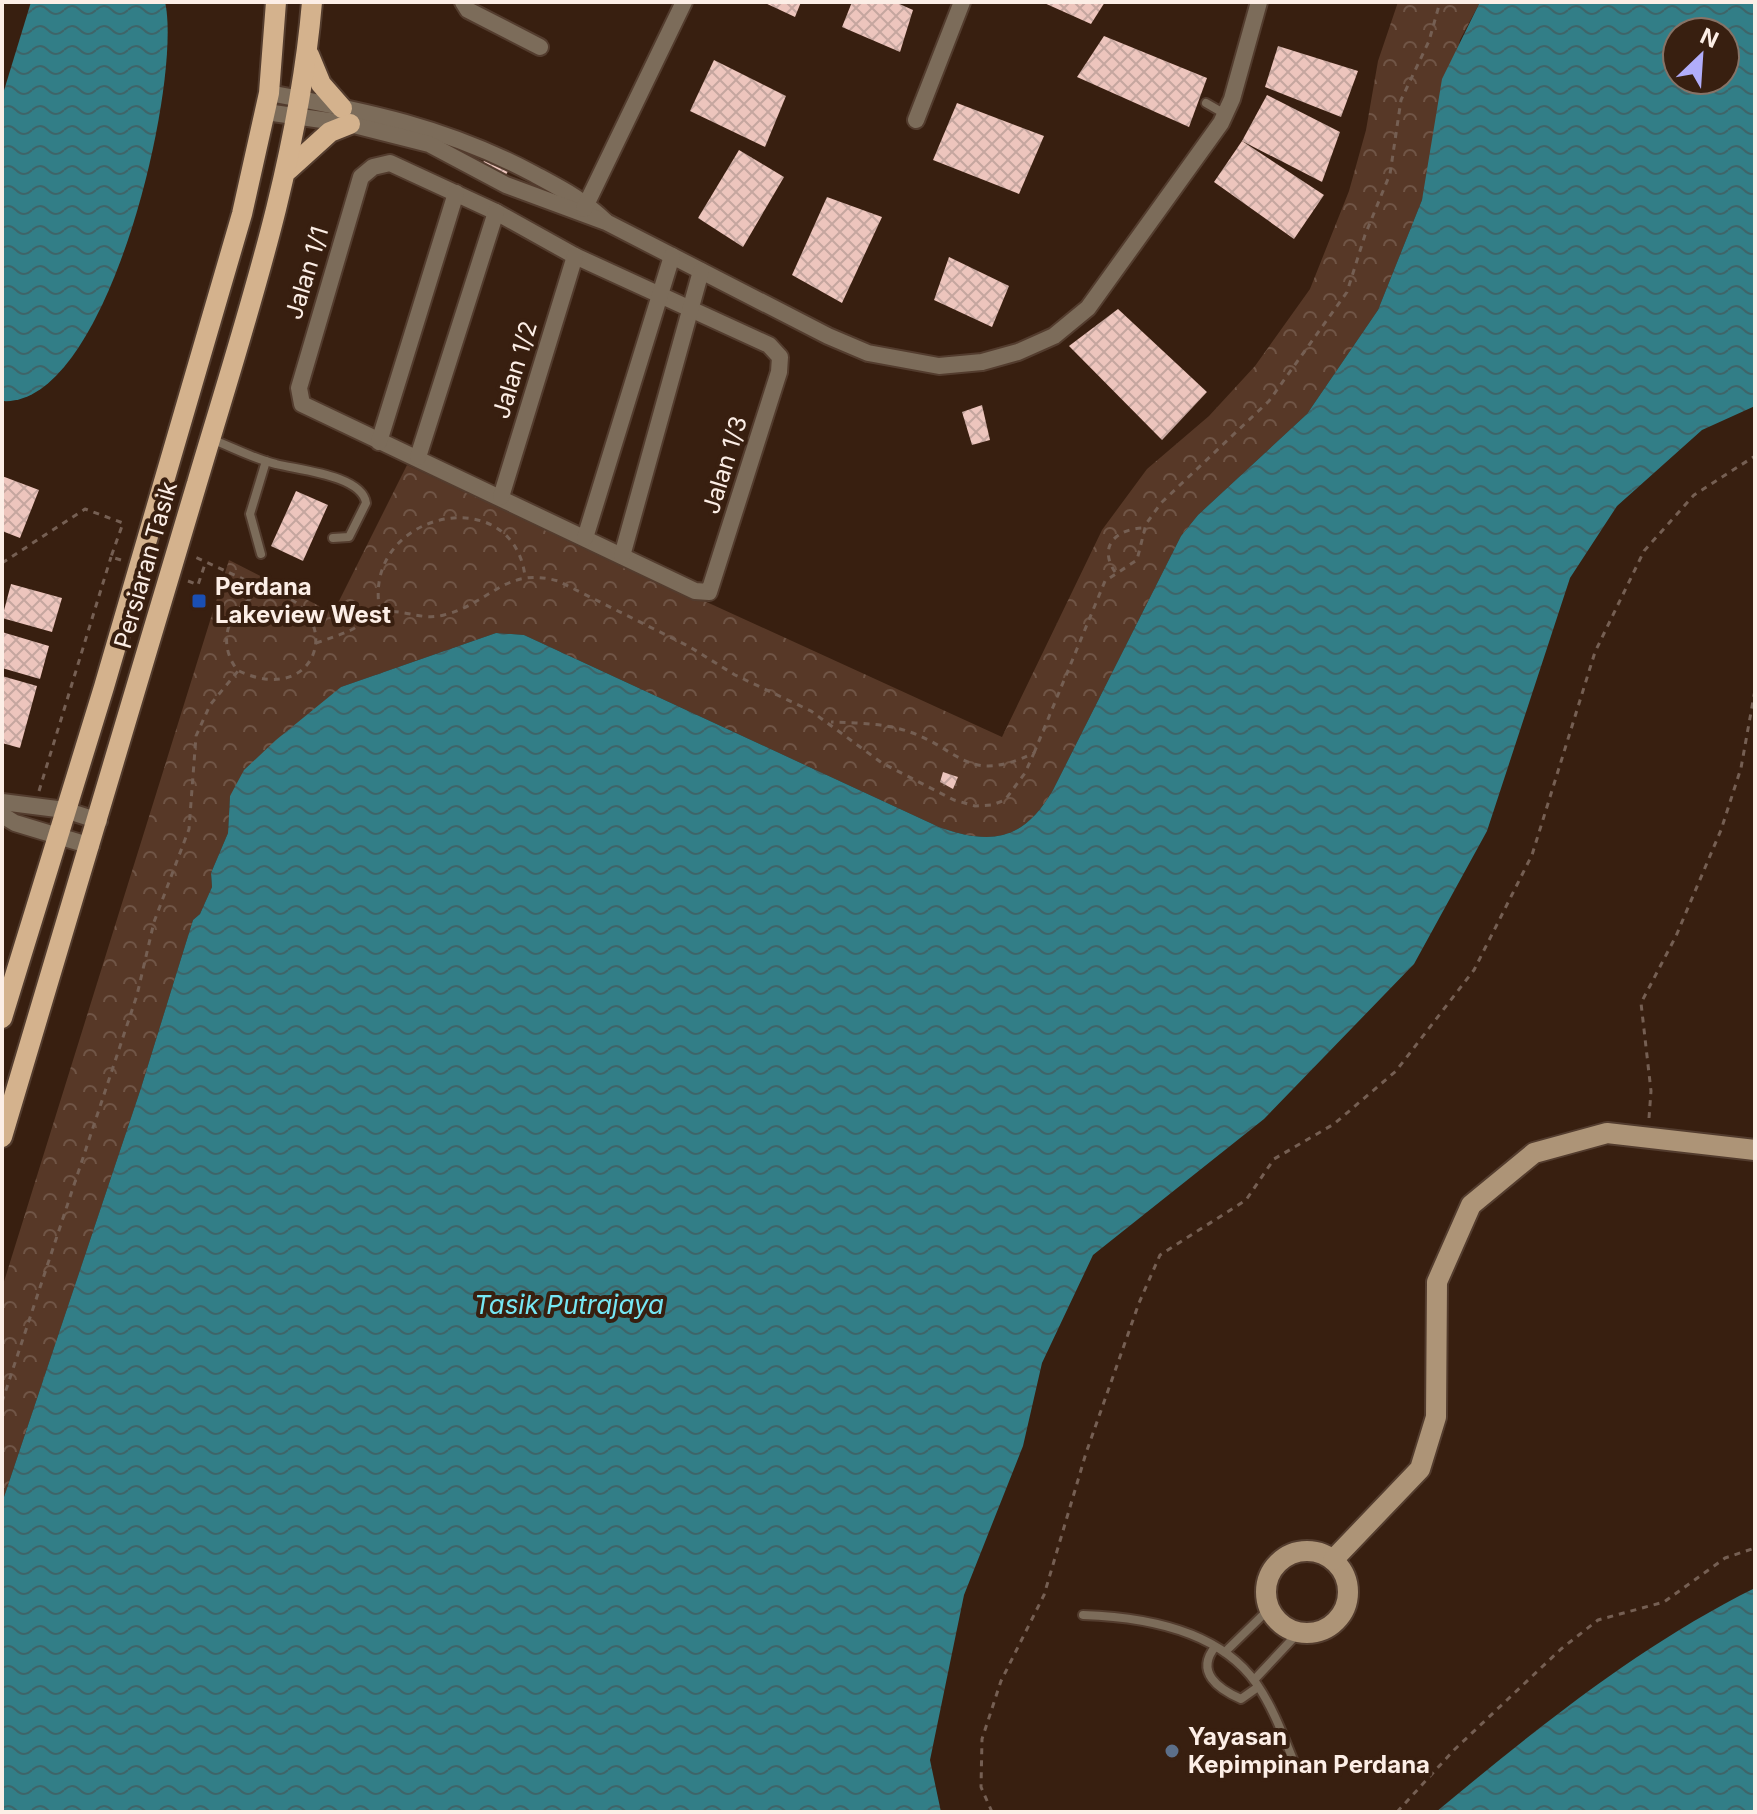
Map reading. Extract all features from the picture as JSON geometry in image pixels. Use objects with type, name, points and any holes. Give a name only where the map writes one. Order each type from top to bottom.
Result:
[{"type":"main road","name":"Persiaran Tasik","points":[[2,1018],[242,214],[267,102],[276,2]]},
{"type":"main road","name":"Persiaran Tasik","points":[[2,1137],[99,821],[288,170],[300,108],[312,2]]},
{"type":"main road","points":[[288,170],[346,116],[321,84],[308,51]]},
{"type":"street","points":[[463,2],[468,10],[540,47]]},
{"type":"street","points":[[584,209],[684,2]]},
{"type":"street","points":[[916,120],[962,2]]},
{"type":"street","points":[[267,102],[408,128],[493,152],[544,180],[606,222],[868,353],[939,366],[982,362],[1018,352],[1054,336],[1088,308],[1206,148],[1225,114],[1259,2]]},
{"type":"street","points":[[408,128],[536,197],[584,209]]},
{"type":"street","name":"Jalan 1/1","points":[[379,442],[310,408],[299,397],[361,177],[373,167],[390,163],[456,193]]},
{"type":"street","points":[[536,197],[544,180]]},
{"type":"street","points":[[690,311],[575,256],[456,193],[379,442],[418,457],[622,556],[690,311],[701,271]]},
{"type":"street","points":[[418,457],[496,212]]},
{"type":"street","name":"Jalan 1/2","points":[[501,497],[575,256]]},
{"type":"street","points":[[585,538],[672,256]]},
{"type":"street","name":"Jalan 1/3","points":[[622,556],[695,591],[709,592],[779,372],[780,357],[769,345],[690,311]]},
{"type":"street","points":[[2,802],[35,804],[99,821]]},
{"type":"street","points":[[2,815],[91,846]]},
{"type":"street","points":[[1333,1560],[1420,1469],[1436,1417],[1437,1282],[1471,1205],[1534,1153],[1607,1133],[1755,1150]]},
{"type":"street","points":[[1308,1551],[1333,1560],[1348,1583],[1344,1610],[1326,1629],[1299,1632],[1287,1628],[1269,1609],[1267,1582],[1282,1559],[1308,1551]]},
{"type":"lane","points":[[1206,103],[1225,114]]},
{"type":"lane","points":[[210,439],[266,461],[320,472],[365,496],[362,512],[349,537],[333,538]]},
{"type":"lane","points":[[261,554],[250,514],[266,461]]},
{"type":"lane","points":[[1225,1652],[1269,1609]]},
{"type":"lane","points":[[1083,1615],[1133,1617],[1185,1633],[1225,1652],[1256,1683],[1277,1719],[1296,1767]]},
{"type":"lane","points":[[1215,1647],[1206,1665],[1208,1673],[1221,1691],[1241,1699],[1299,1632]]},
{"type":"path","points":[[316,643],[354,629],[380,612],[428,618],[443,616],[465,608],[514,579],[525,576],[558,581],[831,722],[882,763],[942,796],[975,806],[1005,800],[1025,773],[1105,581],[1137,560],[1145,527],[1172,490],[1269,401],[1347,292],[1365,235],[1390,174],[1401,100],[1429,41],[1440,2]]},
{"type":"path","points":[[992,1812],[981,1787],[982,1739],[1001,1681],[1044,1595],[1086,1453],[1139,1303],[1160,1255],[1246,1200],[1274,1159],[1334,1124],[1396,1071],[1474,970],[1532,855],[1595,652],[1644,551],[1694,495],[1755,456]]},
{"type":"path","points":[[2,563],[85,509],[123,523],[35,804]]},
{"type":"path","points":[[380,612],[376,587],[391,551],[414,530],[441,520],[475,519],[505,534],[523,560],[525,576]]},
{"type":"path","points":[[1115,572],[1108,561],[1107,550],[1112,539],[1121,531],[1145,527]]},
{"type":"path","points":[[177,551],[295,599],[304,608],[316,631],[316,643],[308,667],[294,677],[260,680],[238,671],[226,650],[228,626],[244,602],[267,590]]},
{"type":"path","points":[[111,557],[139,566]]},
{"type":"path","points":[[170,575],[198,585],[206,561]]},
{"type":"path","points":[[2,1402],[137,995],[157,912],[189,829],[196,736],[210,705],[238,671]]},
{"type":"path","points":[[1648,1138],[1651,1091],[1641,1003],[1676,936],[1721,830],[1741,768],[1755,690]]},
{"type":"path","points":[[831,722],[902,730],[969,764],[990,767],[1011,764],[1034,753]]},
{"type":"path","points":[[1397,1812],[1454,1750],[1521,1691],[1561,1649],[1598,1620],[1664,1602],[1725,1558],[1755,1548]]},
{"type":"green space","points":[[1398,2],[1480,2],[1460,40],[1422,200],[1378,310],[1307,414],[1198,515],[1181,536],[1053,790],[1042,807],[1018,829],[991,837],[939,827],[524,635],[496,633],[341,687],[230,796],[228,833],[211,873],[212,887],[200,914],[193,920],[141,1088],[2,1503],[2,1288],[229,560],[333,613],[407,465],[1002,737],[1102,530],[1147,469],[1209,416],[1255,366],[1310,289],[1349,191],[1366,130],[1378,61]]},
{"type":"water","points":[[31,2],[165,2],[168,42],[162,98],[149,165],[130,234],[105,299],[75,353],[40,389],[2,401],[2,97]]},
{"type":"water","name":"Tasik Putrajaya","points":[[1480,2],[1755,2],[1755,406],[1702,430],[1617,506],[1570,578],[1487,831],[1414,964],[1264,1119],[1093,1255],[1042,1363],[1023,1446],[964,1595],[930,1760],[941,1812],[2,1812],[2,1503],[141,1088],[193,920],[200,914],[212,887],[211,873],[228,833],[230,796],[244,770],[341,687],[496,633],[524,635],[939,827],[991,837],[1018,829],[1042,807],[1053,790],[1181,536],[1198,515],[1307,414],[1378,310],[1422,200],[1442,79]]},
{"type":"water","points":[[1755,1588],[1755,1812],[1436,1812],[1550,1720],[1629,1662]]},
{"type":"building","points":[[763,2],[801,2],[795,17]]},
{"type":"building","points":[[852,2],[895,2],[913,10],[900,52],[842,27]]},
{"type":"building","points":[[1042,2],[1105,2],[1091,24]]},
{"type":"building","points":[[1104,36],[1207,78],[1189,127],[1077,77]]},
{"type":"building","points":[[1278,46],[1358,71],[1341,117],[1265,87]]},
{"type":"building","points":[[714,60],[786,96],[765,147],[690,111]]},
{"type":"building","points":[[1267,95],[1340,132],[1322,182],[1242,141]]},
{"type":"building","points":[[957,103],[1044,136],[1019,194],[933,160]]},
{"type":"building","points":[[1242,141],[1324,195],[1294,239],[1214,182]]},
{"type":"building","points":[[739,150],[784,177],[743,247],[698,218]]},
{"type":"building","points":[[486,155],[510,168],[504,178],[482,166]]},
{"type":"building","points":[[827,197],[882,217],[842,303],[792,275]]},
{"type":"building","points":[[949,257],[1009,286],[992,327],[934,300]]},
{"type":"building","points":[[1118,309],[1207,392],[1162,440],[1069,346]]},
{"type":"building","points":[[982,405],[990,440],[972,445],[962,412]]},
{"type":"building","points":[[2,476],[39,490],[20,538],[2,531]]},
{"type":"building","points":[[296,491],[328,505],[303,561],[271,546]]},
{"type":"building","points":[[11,584],[62,598],[52,632],[2,618]]},
{"type":"building","points":[[2,632],[49,646],[40,679],[2,668]]},
{"type":"building","points":[[2,676],[37,686],[20,748],[2,743]]},
{"type":"building","points":[[943,772],[958,777],[953,789],[940,782]]},
{"type":"place","name":"Perdana Lakeview West","points":[[199,601]]},
{"type":"place","name":"Yayasan Kepimpinan Perdana","points":[[1172,1751]]}]
